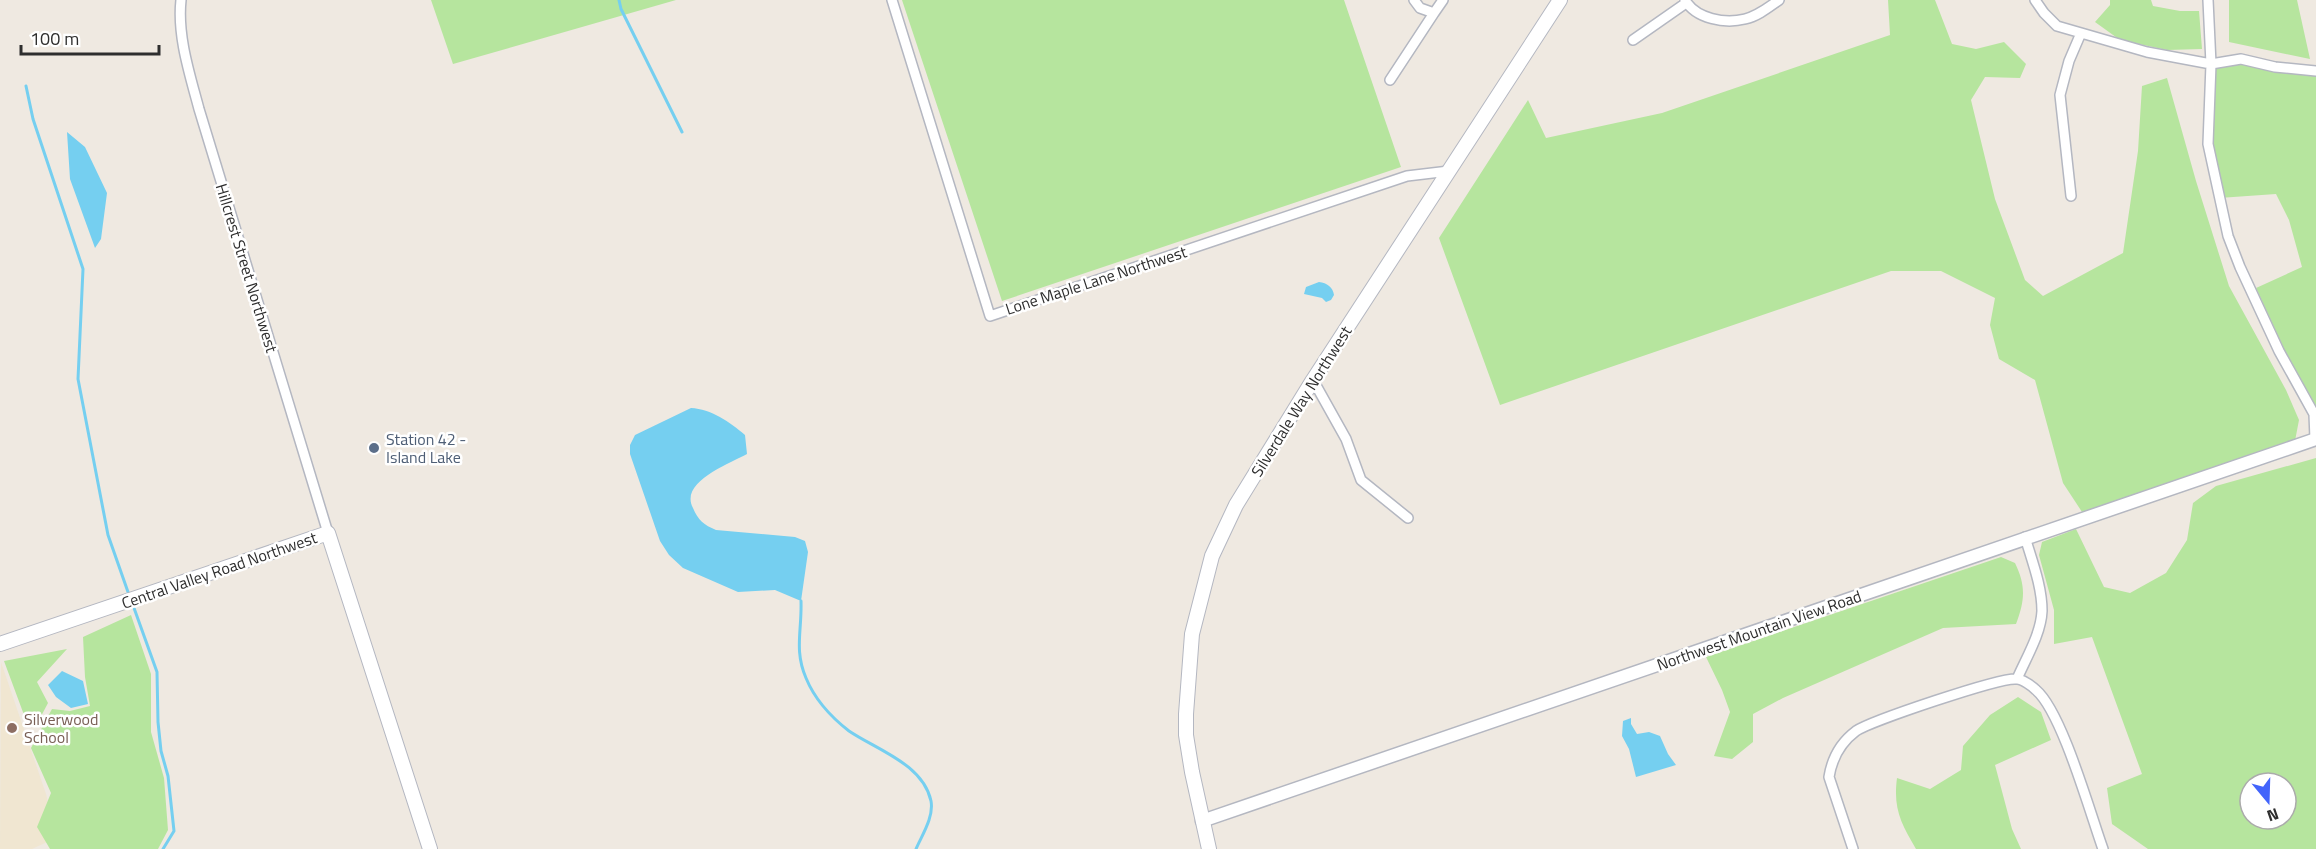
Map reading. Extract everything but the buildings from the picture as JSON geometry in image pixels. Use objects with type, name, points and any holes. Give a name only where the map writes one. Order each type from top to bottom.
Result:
[{"type":"main road","name":"Silverdale Way Northwest","points":[[1209,849],[1189,753],[1186,714],[1188,663],[1199,602],[1212,556],[1232,514],[1314,380],[1560,0]]},
{"type":"main road","name":"Central Valley Road Northwest","points":[[0,644],[328,533],[430,849]]},
{"type":"street","name":"Lone Maple Lane Northwest","points":[[892,0],[990,316],[1407,176],[1449,171]]},
{"type":"street","points":[[1414,0],[1420,8],[1434,13]]},
{"type":"street","points":[[1390,80],[1443,0]]},
{"type":"street","points":[[1633,40],[1685,2],[1706,17],[1727,21],[1746,19],[1779,0]]},
{"type":"street","points":[[2035,0],[2057,26],[2147,52],[2211,64],[2241,59],[2275,67],[2316,71]]},
{"type":"street","points":[[2208,0],[2211,64],[2208,144],[2228,236],[2279,351],[2314,414],[2316,439]]},
{"type":"street","name":"Hillcrest Street Northwest","points":[[181,1],[187,65],[199,109],[328,533]]},
{"type":"street","points":[[2070,196],[2060,95],[2069,61],[2081,33]]},
{"type":"street","points":[[1314,380],[1346,439],[1361,480],[1408,518]]},
{"type":"street","name":"Northwest Mountain View Road","points":[[1202,821],[2316,439]]},
{"type":"street","points":[[2017,679],[2039,626],[2042,612],[2040,589],[2025,537]]},
{"type":"street","points":[[1853,849],[1829,777],[1831,765],[1840,746],[1857,730],[1880,721],[1985,685],[2017,679],[2036,688],[2058,722],[2103,849]]},
{"type":"shaded area","name":"Silverwood School","points":[[1,662],[46,794],[56,838],[32,849],[0,849]]},
{"type":"green space","points":[[431,0],[676,0],[453,64]]},
{"type":"green space","points":[[902,0],[1344,0],[1401,167],[1002,301]]},
{"type":"green space","points":[[1888,0],[1935,0],[1952,44],[1976,49],[2004,42],[2026,64],[2020,78],[1985,77],[1971,100],[1995,199],[2025,280],[2043,296],[2123,253],[2138,151],[2142,86],[2167,78],[2229,286],[2286,390],[2299,420],[2294,446],[2084,515],[2063,483],[2035,380],[1999,359],[1990,325],[1995,298],[1941,271],[1891,271],[1500,405],[1439,238],[1528,100],[1546,138],[1662,113],[1890,35]]},
{"type":"green space","points":[[2110,0],[2151,0],[2153,6],[2180,11],[2199,11],[2202,49],[2167,50],[2120,40],[2095,22],[2110,5]]},
{"type":"green space","points":[[2229,0],[2297,0],[2310,59],[2229,42]]},
{"type":"green space","points":[[2241,59],[2316,71],[2316,439],[2314,414],[2256,288],[2302,267],[2289,220],[2276,194],[2219,198],[2208,144],[2211,64]]},
{"type":"green space","points":[[2316,458],[2316,849],[2148,849],[2112,824],[2107,788],[2142,774],[2092,637],[2054,644],[2054,610],[2039,555],[2042,542],[2076,529],[2104,587],[2130,593],[2166,573],[2187,540],[2193,503],[2216,486]]},
{"type":"green space","points":[[2001,557],[2015,563],[2023,586],[2023,600],[2016,624],[1943,628],[1783,698],[1753,714],[1753,742],[1732,759],[1714,756],[1730,712],[1706,657]]},
{"type":"green space","points":[[131,615],[151,674],[151,732],[164,778],[168,830],[158,849],[50,849],[37,827],[51,793],[31,748],[52,709],[70,711],[90,706],[85,677],[83,637]]},
{"type":"green space","points":[[67,649],[37,682],[48,703],[39,720],[27,723],[4,661]]},
{"type":"green space","points":[[2018,697],[2041,712],[2051,740],[1995,765],[2012,829],[2021,849],[1916,849],[1899,815],[1896,799],[1897,778],[1930,789],[1961,770],[1963,746],[1990,715]]},
{"type":"water","points":[[67,132],[85,147],[107,193],[101,239],[95,248],[70,179]]},
{"type":"water","points":[[1319,282],[1331,288],[1334,295],[1331,300],[1326,302],[1322,298],[1304,294],[1306,287]]},
{"type":"water","points":[[691,408],[713,414],[739,430],[745,435],[747,454],[699,482],[693,490],[691,499],[697,516],[702,522],[716,530],[795,537],[805,541],[808,552],[801,601],[775,590],[738,592],[683,568],[669,555],[660,541],[630,454],[630,445],[635,435]]},
{"type":"water","points":[[62,671],[83,681],[88,704],[71,708],[56,697],[48,685]]},
{"type":"water","points":[[1631,718],[1631,724],[1637,734],[1649,732],[1660,736],[1676,765],[1636,777],[1629,749],[1622,736],[1623,721]]},
{"type":"waterway","points":[[619,0],[621,9],[682,132]]},
{"type":"waterway","points":[[26,86],[33,119],[83,269],[78,379],[108,535],[128,592]]},
{"type":"waterway","points":[[801,601],[800,658],[814,694],[842,726],[898,759],[919,777],[926,788],[931,801],[931,813],[916,849]]},
{"type":"waterway","points":[[134,608],[157,672],[161,751],[168,776],[174,831],[163,849]]},
{"type":"place","name":"Station 42 - Island Lake","points":[[374,448]]},
{"type":"place","name":"Silverwood School","points":[[12,728]]}]
